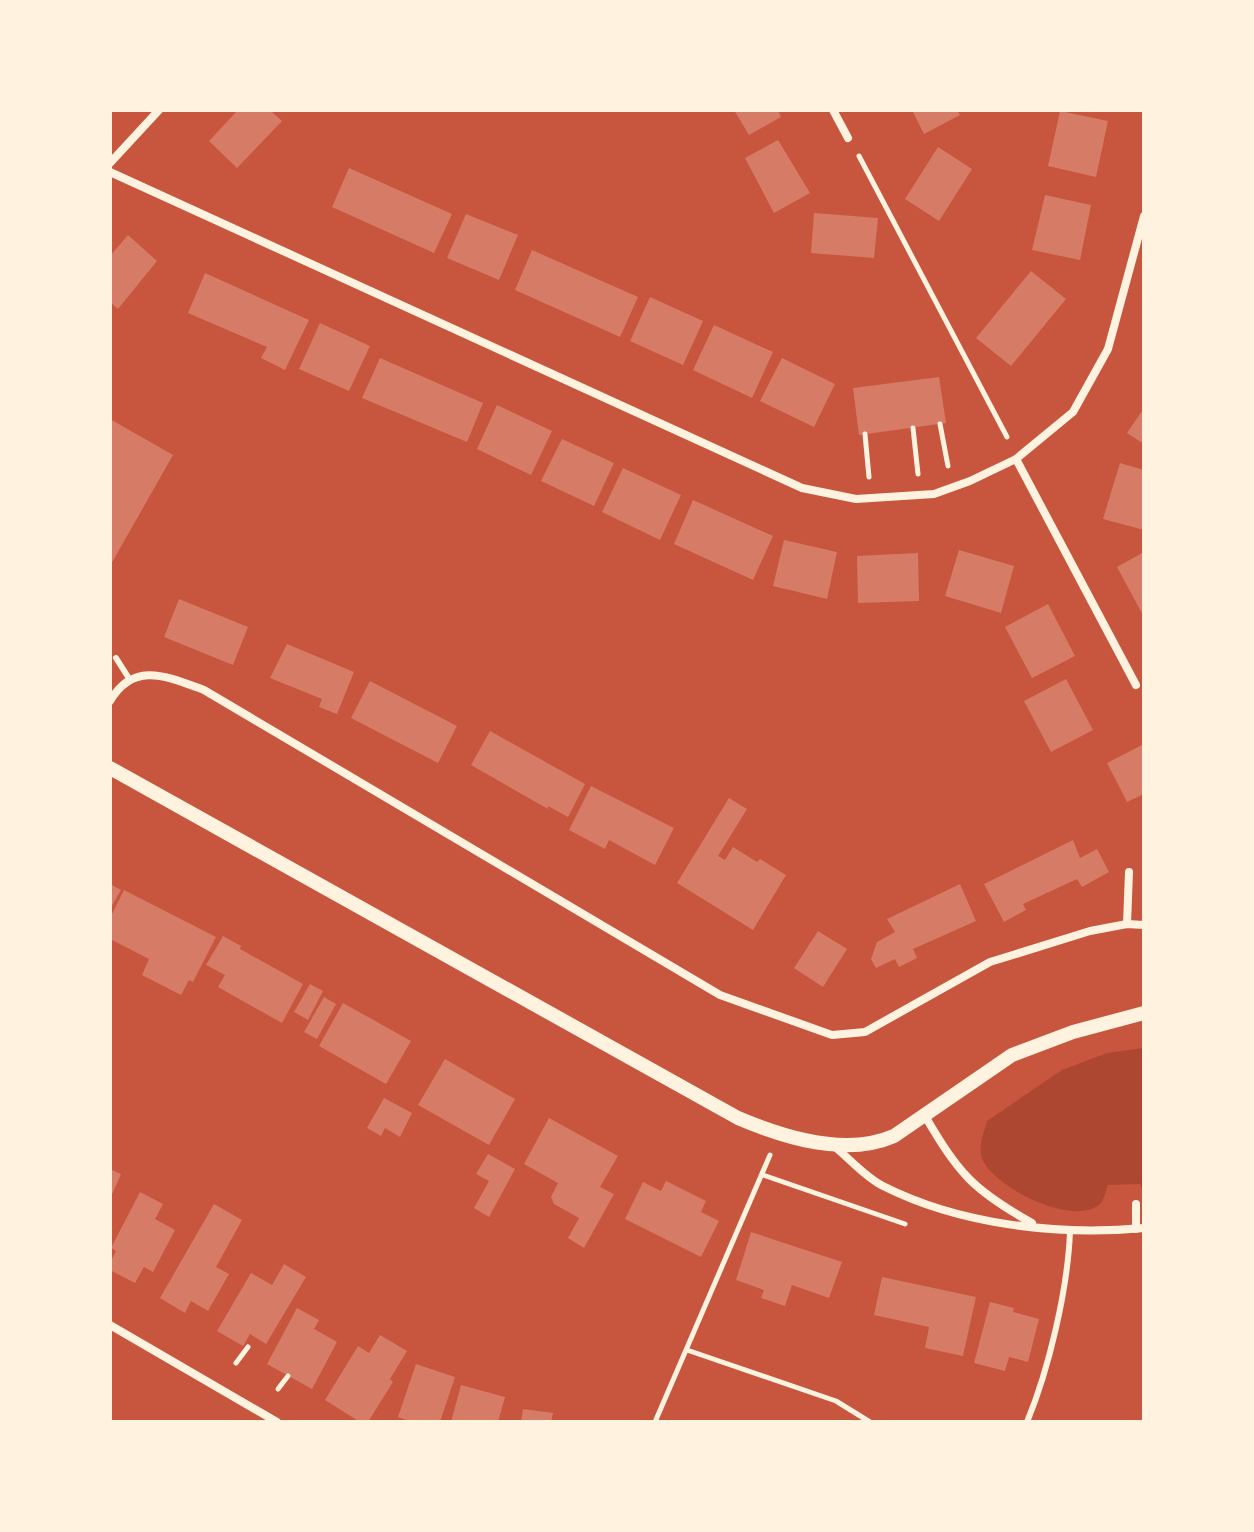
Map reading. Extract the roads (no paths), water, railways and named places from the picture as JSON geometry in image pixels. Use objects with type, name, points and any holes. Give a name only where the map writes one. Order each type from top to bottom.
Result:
[{"type":"street","points":[[110,163],[159,110]]},
{"type":"street","points":[[833,110],[848,138]]},
{"type":"street","points":[[110,172],[802,488],[839,497],[865,499],[934,494],[970,481],[1016,459],[1073,412],[1108,349],[1144,216]]},
{"type":"street","points":[[1016,459],[1136,685]]},
{"type":"street","points":[[110,701],[130,680],[147,674],[169,677],[204,690],[720,995],[832,1035],[865,1032],[990,962],[1090,931],[1127,924],[1144,925]]},
{"type":"street","points":[[110,768],[738,1118],[778,1133],[850,1147],[875,1144],[925,1116],[1012,1055],[1061,1035],[1144,1013]]},
{"type":"street","points":[[1127,924],[1129,872]]},
{"type":"street","points":[[925,1116],[957,1169],[973,1185],[995,1203],[1037,1227]]},
{"type":"street","points":[[831,1144],[881,1185],[919,1202],[979,1219],[1070,1231],[1140,1228],[1136,1204]]},
{"type":"street","points":[[110,1325],[277,1422]]},
{"type":"lane","points":[[116,658],[130,680]]},
{"type":"lane","points":[[1027,1422],[1054,1330],[1069,1260],[1070,1231]]}]
